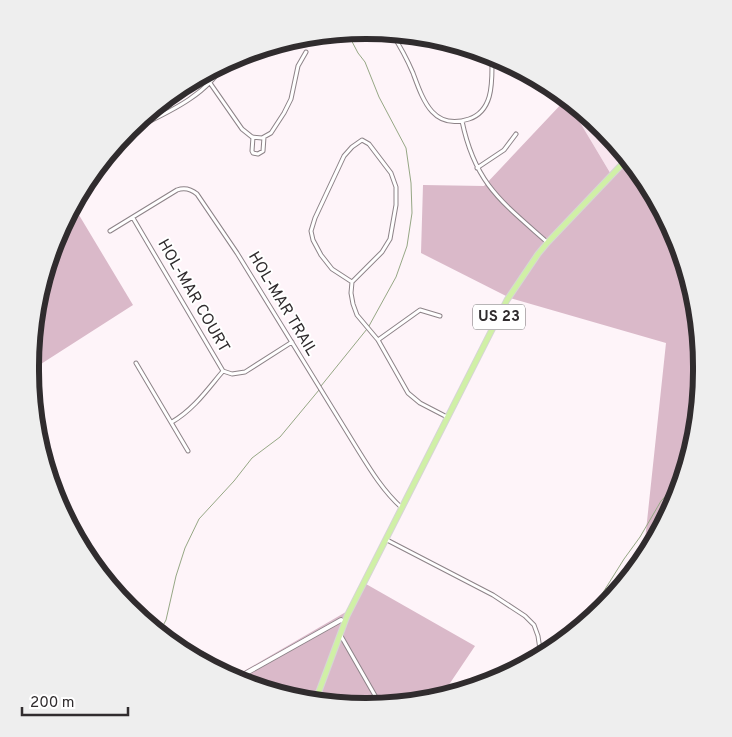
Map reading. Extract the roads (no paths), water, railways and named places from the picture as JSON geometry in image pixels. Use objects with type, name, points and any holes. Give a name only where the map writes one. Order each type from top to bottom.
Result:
[{"type":"main road","name":"US 23","points":[[318,694],[347,616],[507,300],[548,242],[623,163]]},
{"type":"street","points":[[396,40],[402,50],[421,98],[430,110],[446,121],[462,121],[472,118],[481,112],[489,101],[492,90],[492,64]]},
{"type":"street","points":[[210,83],[242,129],[253,137],[264,137],[277,126],[291,99],[298,66],[306,52]]},
{"type":"street","points":[[148,122],[196,95],[220,73]]},
{"type":"street","points":[[462,121],[466,140],[477,168],[494,193],[509,209],[548,242]]},
{"type":"street","points":[[477,168],[504,150],[516,134]]},
{"type":"street","points":[[253,137],[252,151],[258,154],[263,152],[264,137]]},
{"type":"street","points":[[352,282],[330,265],[321,255],[313,240],[311,231],[341,161],[352,147],[362,140],[368,144],[391,173],[396,187],[396,205],[390,239],[382,252],[352,282],[351,293],[357,315],[378,340],[408,393],[420,403],[447,418]]},
{"type":"street","name":"HOL-MAR TRAIL","points":[[110,231],[177,190],[182,188],[193,190],[214,217],[329,405],[377,479],[402,509]]},
{"type":"street","name":"HOL-MAR COURT","points":[[133,218],[214,359],[223,371],[232,374],[245,372],[292,342]]},
{"type":"street","points":[[378,340],[420,310],[440,316]]},
{"type":"street","points":[[136,363],[188,451]]},
{"type":"street","points":[[172,422],[197,403],[223,371]]},
{"type":"street","points":[[387,540],[493,595],[525,616],[534,625],[540,648]]},
{"type":"street","points":[[244,674],[347,616]]},
{"type":"street","points":[[340,636],[375,698]]},
{"type":"waterway","points":[[351,39],[365,62],[379,97],[406,148],[411,183],[412,213],[407,246],[396,277],[369,326]]},
{"type":"waterway","points":[[321,386],[367,329]]},
{"type":"waterway","points":[[162,627],[166,620],[176,576],[185,548],[199,519],[252,458],[280,437],[319,390]]},
{"type":"waterway","points":[[597,602],[640,537],[661,501],[670,492]]}]
